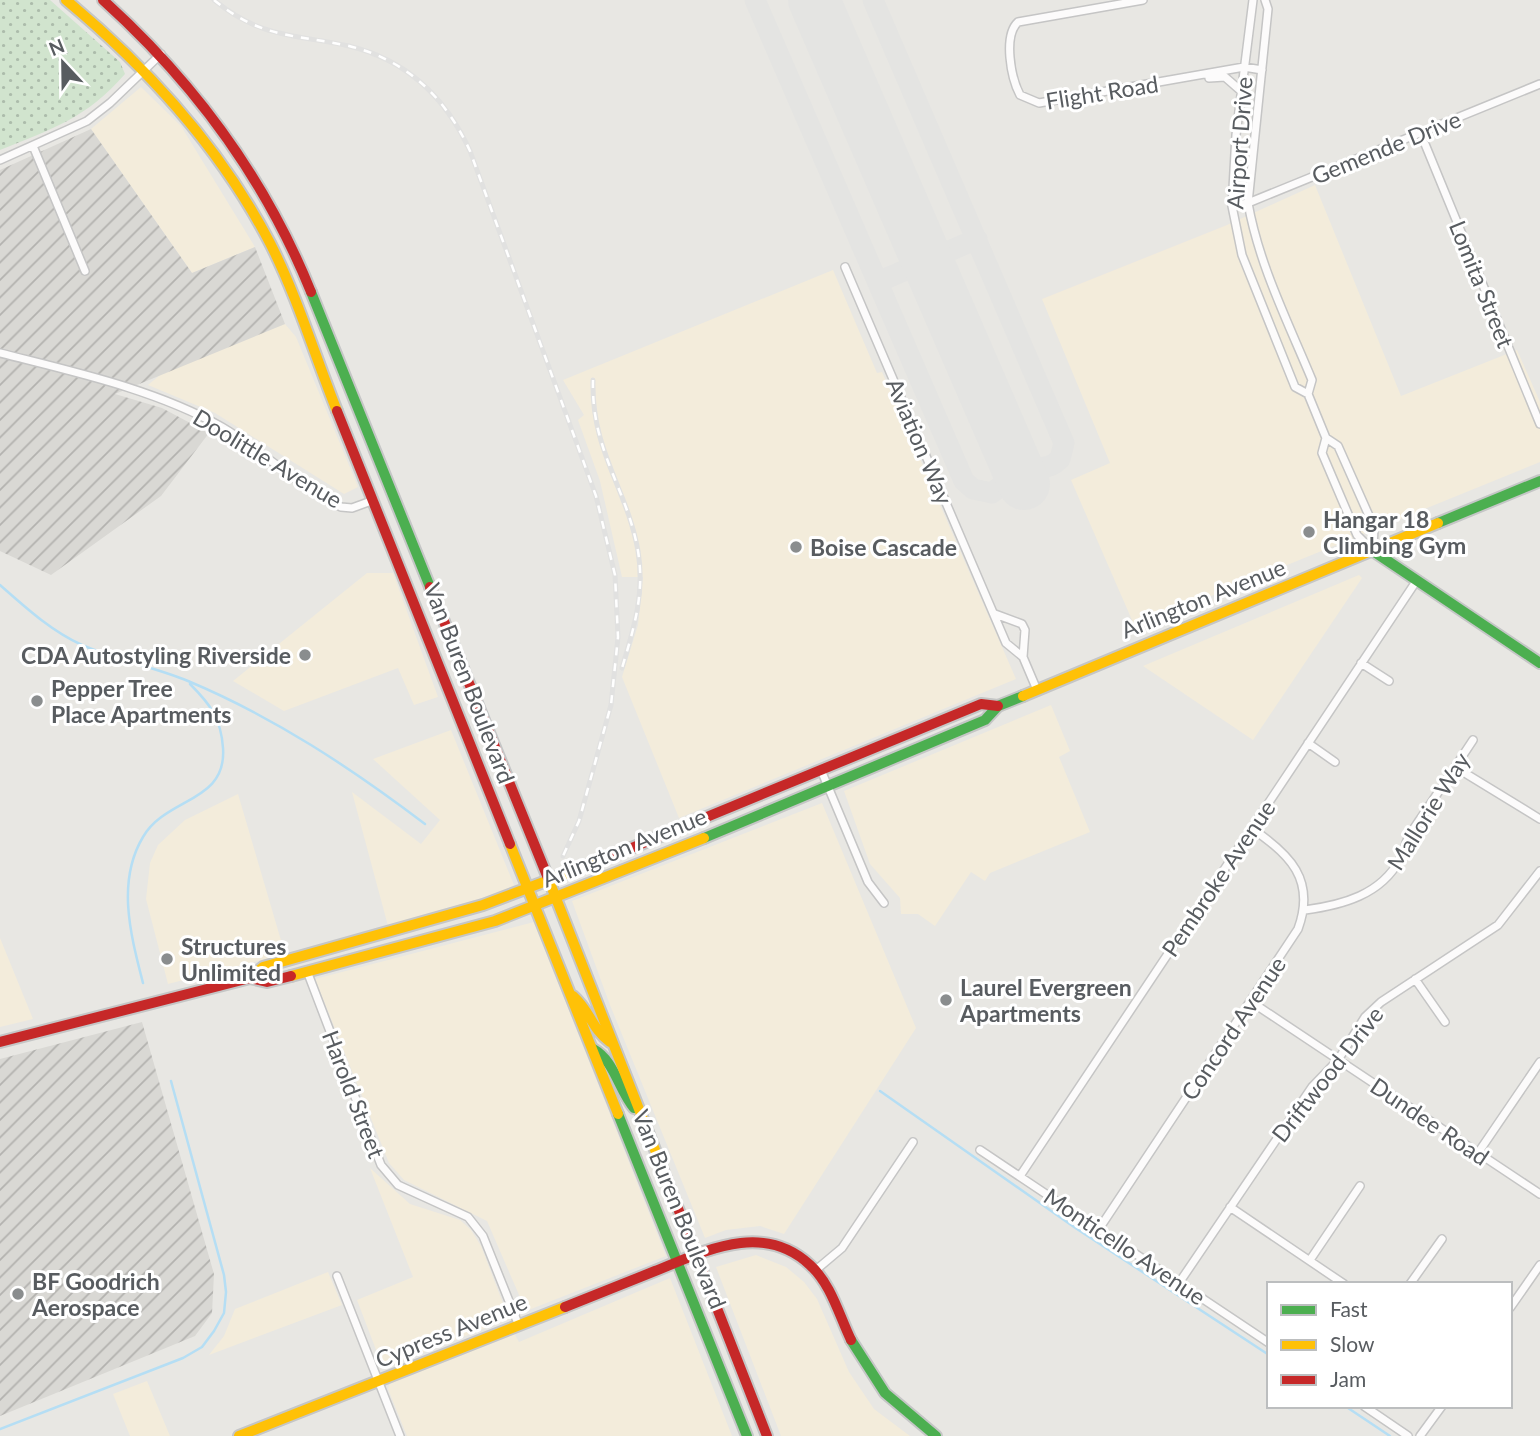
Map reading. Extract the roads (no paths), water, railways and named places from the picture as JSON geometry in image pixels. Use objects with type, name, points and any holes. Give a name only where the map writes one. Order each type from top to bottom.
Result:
[{"type":"main road","name":"Van Buren Boulevard","points":[[66,0],[145,70],[197,127],[254,215],[301,318],[747,1436]]},
{"type":"main road","name":"Van Buren Boulevard","points":[[103,0],[161,54],[200,97],[257,180],[290,240],[549,880],[610,1042],[767,1436]]},
{"type":"main road","name":"Arlington Avenue","points":[[250,978],[267,982],[475,927],[555,898],[985,720],[998,706],[1540,481]]},
{"type":"main road","points":[[1373,551],[1540,663]]},
{"type":"main road","name":"Arlington Avenue","points":[[0,1042],[250,978],[263,967],[434,921],[697,823],[981,704],[998,706]]},
{"type":"main road","points":[[307,971],[307,961],[349,945]]},
{"type":"main road","points":[[571,995],[587,1008],[600,1035],[610,1042]]},
{"type":"main road","points":[[593,1049],[606,1056],[623,1095],[639,1113]]},
{"type":"main road","name":"Cypress Avenue","points":[[239,1436],[677,1261],[734,1241],[766,1242],[798,1254],[817,1269]]},
{"type":"main road","points":[[817,1269],[831,1293],[859,1357],[873,1379],[904,1413],[936,1436]]},
{"type":"street","name":"Flight Road","points":[[1143,0],[1018,22],[1012,29],[1010,42],[1018,90],[1026,100],[1039,103],[1184,80],[1244,67],[1262,70]]},
{"type":"street","name":"Airport Drive","points":[[1253,0],[1241,91],[1232,206],[1242,255],[1256,293],[1295,387],[1308,394]]},
{"type":"street","name":"Airport Drive","points":[[1266,1],[1268,9],[1248,203],[1258,250],[1312,380],[1308,394],[1326,438],[1338,446],[1374,527],[1373,551]]},
{"type":"street","points":[[0,160],[87,121],[161,54]]},
{"type":"street","points":[[1184,80],[1225,78],[1241,91]]},
{"type":"street","name":"Gemende Drive","points":[[1232,206],[1248,203],[1540,84]]},
{"type":"street","name":"Lomita Street","points":[[1425,144],[1540,424]]},
{"type":"street","points":[[33,146],[85,271]]},
{"type":"street","name":"Aviation Way","points":[[845,267],[1006,643],[1023,657]]},
{"type":"street","name":"Doolittle Avenue","points":[[0,353],[155,397],[190,411],[267,455],[341,507],[352,508],[374,499]]},
{"type":"street","name":"Airport Drive","points":[[1326,438],[1322,453],[1357,535],[1373,551]]},
{"type":"street","name":"Pembroke Avenue","points":[[1020,1176],[1417,580]]},
{"type":"street","name":"Aviation Way","points":[[995,614],[1022,624],[1025,630],[1023,657],[1037,690]]},
{"type":"street","points":[[1361,663],[1389,681]]},
{"type":"street","name":"Mallorie Way","points":[[1305,910],[1339,906],[1361,896],[1384,880],[1401,859],[1408,838],[1473,740]]},
{"type":"street","points":[[1308,743],[1335,762]]},
{"type":"street","points":[[1455,767],[1540,818]]},
{"type":"street","points":[[821,769],[868,882],[884,903]]},
{"type":"street","points":[[1251,828],[1276,845],[1293,863],[1303,886],[1305,910]]},
{"type":"street","name":"Driftwood Drive","points":[[1179,1283],[1312,1087],[1338,1059],[1365,1017],[1415,979],[1498,925],[1540,871]]},
{"type":"street","name":"Concord Avenue","points":[[1099,1229],[1298,929],[1305,910]]},
{"type":"street","name":"Harold Street","points":[[307,971],[381,1165],[398,1185],[468,1217],[482,1236],[519,1325]]},
{"type":"street","points":[[1415,979],[1445,1022]]},
{"type":"street","name":"Dundee Road","points":[[1250,1001],[1540,1194]]},
{"type":"street","points":[[1478,1153],[1540,1062]]},
{"type":"street","points":[[817,1269],[842,1248],[912,1143]]},
{"type":"street","name":"Monticello Avenue","points":[[981,1150],[1267,1342]]},
{"type":"street","points":[[1310,1260],[1360,1186]]},
{"type":"street","points":[[1230,1207],[1341,1282]]},
{"type":"street","points":[[1411,1282],[1442,1239]]},
{"type":"street","points":[[1512,1305],[1540,1265]]},
{"type":"street","points":[[337,1276],[400,1436]]},
{"type":"street","points":[[1367,1408],[1408,1436]]},
{"type":"street","points":[[1420,1436],[1441,1408]]},
{"type":"waterway","points":[[0,585],[39,618],[82,645],[188,681],[281,727],[369,783],[425,824]]},
{"type":"waterway","points":[[143,983],[128,909],[130,872],[135,854],[153,824],[206,790],[222,766],[222,737],[217,720],[209,705],[190,684]]},
{"type":"waterway","points":[[0,1429],[183,1358],[202,1347],[224,1313],[224,1275],[171,1081]]},
{"type":"waterway","points":[[880,1091],[1074,1227],[1267,1354]]},
{"type":"waterway","points":[[1348,1408],[1390,1436]]},
{"type":"railway","points":[[214,0],[231,13],[263,29],[370,52],[406,71],[422,84],[449,114],[470,151],[596,496],[615,575],[618,637],[611,705],[579,821],[563,856]]},
{"type":"railway","points":[[593,380],[594,405],[603,449],[633,528],[640,566],[637,610],[622,668]]},
{"type":"place","name":"Hangar 18 Climbing Gym","points":[[1309,532]]},
{"type":"place","name":"Boise Cascade","points":[[796,547]]},
{"type":"place","name":"CDA Autostyling Riverside","points":[[305,655]]},
{"type":"place","name":"Pepper Tree Place Apartments","points":[[37,701]]},
{"type":"place","name":"Structures Unlimited","points":[[167,959]]},
{"type":"place","name":"Laurel Evergreen Apartments","points":[[946,1000]]},
{"type":"place","name":"BF Goodrich Aerospace","points":[[18,1294]]}]
